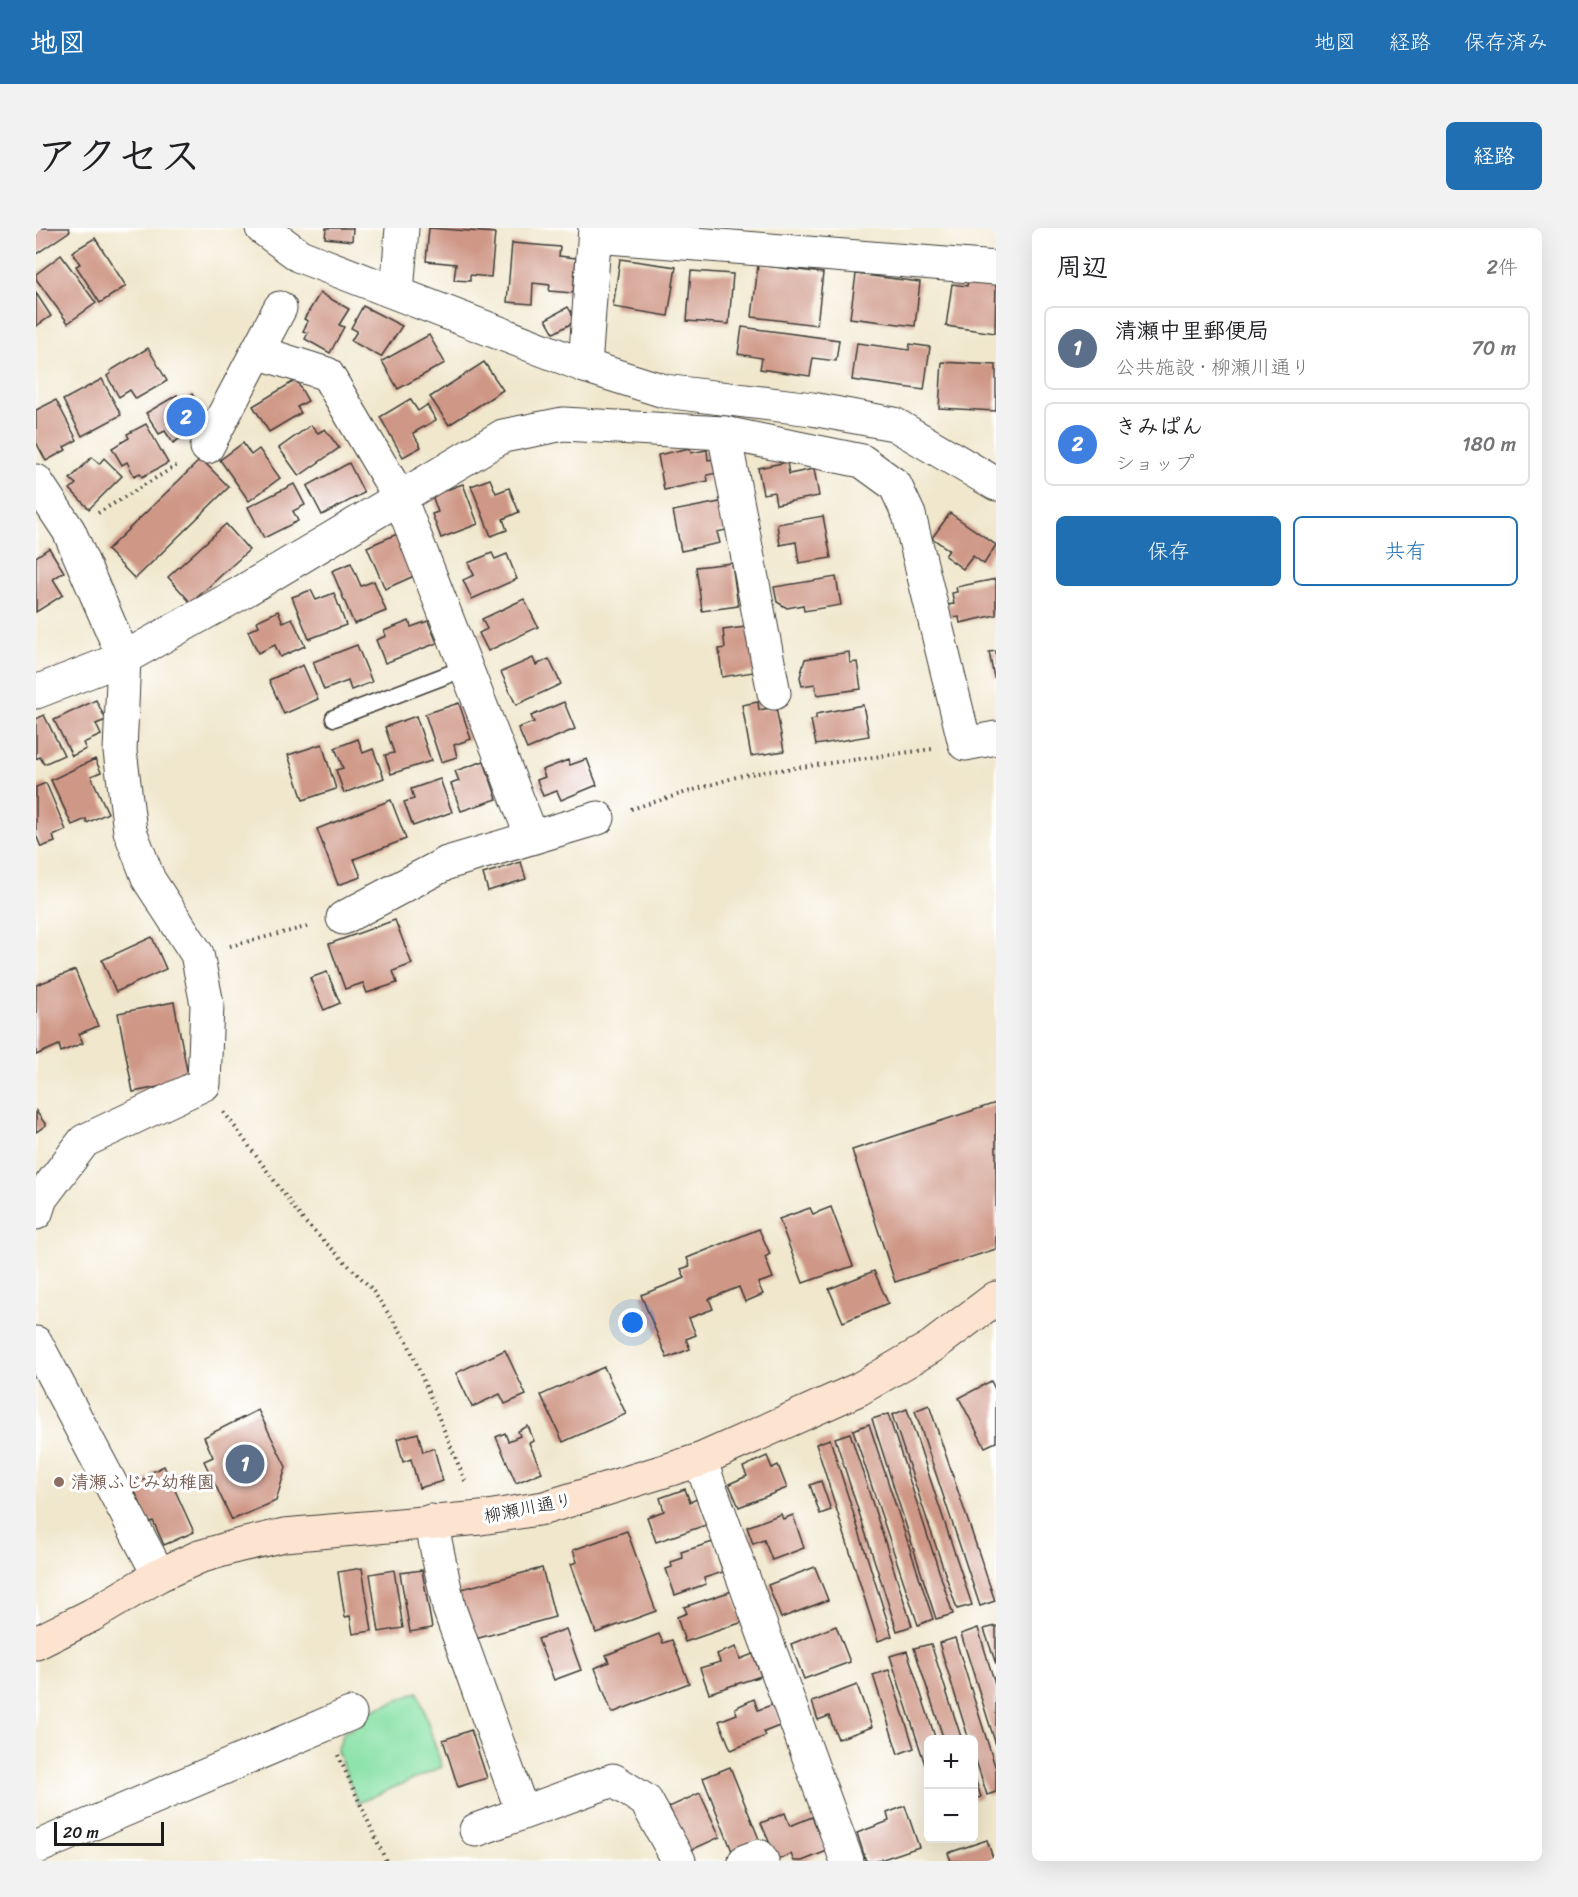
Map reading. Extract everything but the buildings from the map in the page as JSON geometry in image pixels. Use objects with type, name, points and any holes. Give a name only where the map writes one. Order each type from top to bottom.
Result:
[{"type":"street","points":[[262,228],[300,256],[585,366],[664,391],[812,409],[894,424],[996,484]]},
{"type":"street","points":[[397,293],[402,228]]},
{"type":"street","points":[[585,366],[595,232],[996,267]]},
{"type":"street","points":[[207,447],[280,308]]},
{"type":"street","points":[[257,352],[327,374],[400,498],[532,837]]},
{"type":"street","points":[[36,692],[124,658],[237,595],[503,436],[563,424],[724,433],[862,461],[895,485],[909,515],[980,741]]},
{"type":"street","points":[[724,433],[774,693]]},
{"type":"street","points":[[36,481],[69,531],[124,658],[120,751],[130,831],[149,880],[197,954],[207,1005],[204,1084],[84,1141],[41,1198],[36,1213]]},
{"type":"street","points":[[343,918],[447,863],[598,818]]},
{"type":"street","name":"柳瀬川通り","points":[[36,1643],[92,1615],[159,1575],[199,1557],[284,1535],[481,1518],[544,1508],[620,1487],[700,1460],[859,1389],[931,1347],[996,1298]]},
{"type":"street","points":[[36,1343],[159,1575]]},
{"type":"street","points":[[700,1460],[847,1861]]},
{"type":"street","points":[[431,1521],[449,1608],[522,1811]]},
{"type":"street","points":[[41,1846],[338,1719]]},
{"type":"street","points":[[476,1830],[522,1811],[613,1780],[646,1801],[679,1861]]},
{"type":"street","points":[[745,1861],[759,1856],[762,1861]]},
{"type":"lane","points":[[334,718],[468,668]]},
{"type":"path","points":[[69,531],[207,447]]},
{"type":"path","points":[[598,818],[743,775],[980,741]]},
{"type":"path","points":[[197,954],[343,918]]},
{"type":"path","points":[[204,1084],[303,1220],[371,1288],[407,1341],[481,1518]]},
{"type":"path","points":[[338,1719],[358,1803],[386,1861]]},
{"type":"green space","points":[[418,1692],[442,1767],[358,1803],[337,1751],[344,1732],[363,1724],[361,1715]]},
{"type":"place","name":"きみぱん","points":[[186,417]]},
{"type":"place","name":"清瀬中里郵便局","points":[[245,1464]]},
{"type":"place","name":"清瀬ふじみ幼稚園","points":[[59,1482]]}]
